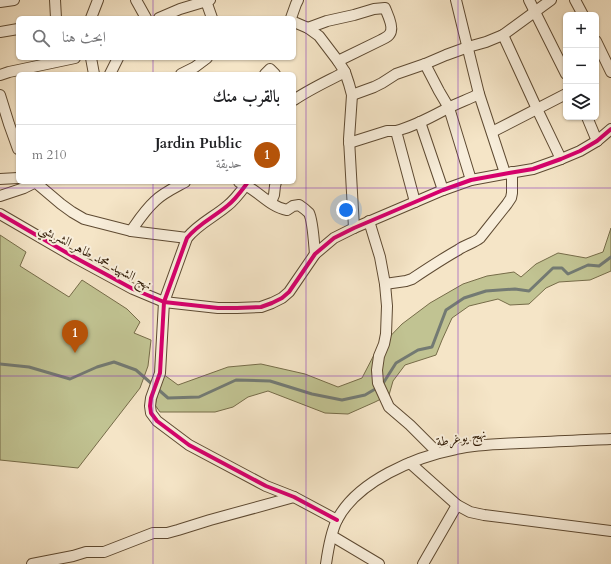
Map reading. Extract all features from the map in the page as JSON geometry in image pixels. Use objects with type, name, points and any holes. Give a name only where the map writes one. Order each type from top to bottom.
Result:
[{"type":"street","points":[[0,2],[14,0]]},
{"type":"street","points":[[55,0],[56,16]]},
{"type":"street","points":[[92,16],[98,0]]},
{"type":"street","points":[[136,0],[145,16]]},
{"type":"street","points":[[292,16],[298,0]]},
{"type":"street","points":[[385,284],[412,279],[458,250],[477,241],[511,198],[512,193],[508,173],[479,94],[456,0]]},
{"type":"street","points":[[529,0],[562,58]]},
{"type":"street","points":[[352,95],[382,84],[396,74],[503,35],[551,0]]},
{"type":"street","points":[[575,0],[581,12]]},
{"type":"street","points":[[164,16],[180,9],[184,4],[208,1],[212,16]]},
{"type":"street","points":[[308,28],[327,21],[374,9],[384,8],[390,20],[392,31],[390,34],[387,37],[338,61]]},
{"type":"street","points":[[296,23],[308,28],[320,36],[345,72],[349,84],[352,95],[349,142],[354,228]]},
{"type":"street","points":[[0,32],[16,29]]},
{"type":"street","points":[[503,35],[561,159]]},
{"type":"street","points":[[599,47],[611,72]]},
{"type":"street","points":[[0,75],[58,60]]},
{"type":"street","points":[[91,60],[94,72]]},
{"type":"street","points":[[111,72],[117,60]]},
{"type":"street","points":[[185,72],[204,60]]},
{"type":"street","points":[[425,64],[449,108],[471,180]]},
{"type":"street","points":[[296,97],[345,72]]},
{"type":"street","points":[[349,142],[386,131],[396,131],[407,128],[479,94]]},
{"type":"street","points":[[0,95],[16,143]]},
{"type":"street","points":[[492,132],[563,96]]},
{"type":"street","points":[[588,120],[597,141]]},
{"type":"street","points":[[420,122],[443,190]]},
{"type":"street","name":"نهج الشهيد محمد طاهر الشريشي","points":[[0,214],[127,286],[164,302],[218,308],[261,307],[282,298],[288,292],[315,254],[334,238],[369,221],[471,180],[533,169],[561,159],[580,151],[597,141],[611,129]]},
{"type":"street","points":[[396,131],[415,202]]},
{"type":"street","points":[[0,179],[16,178]]},
{"type":"street","points":[[0,196],[32,184]]},
{"type":"street","points":[[38,184],[72,212],[84,218],[131,231],[187,238]]},
{"type":"street","points":[[131,231],[148,208],[156,200],[181,184]]},
{"type":"street","points":[[243,184],[227,207],[198,227],[187,238],[164,302],[160,373],[151,398],[151,413],[157,421],[189,445],[266,486],[294,497],[337,520]]},
{"type":"street","points":[[245,184],[279,208],[289,210],[293,206],[299,205],[308,212],[312,223],[315,254]]},
{"type":"street","points":[[271,202],[274,195],[276,184]]},
{"type":"street","points":[[369,221],[380,257],[387,306],[386,334],[379,356],[377,370],[378,383],[389,407],[410,425],[438,453]]},
{"type":"street","name":"نهج يوغرطة","points":[[326,564],[337,520],[349,503],[363,490],[384,475],[410,463],[458,448],[484,445],[611,439]]},
{"type":"street","points":[[410,463],[457,505],[470,512],[611,531]]},
{"type":"street","points":[[32,564],[86,552],[104,552],[152,533],[167,533],[294,497]]},
{"type":"street","points":[[423,564],[457,505]]},
{"type":"street","points":[[332,536],[378,564]]},
{"type":"green space","points":[[611,228],[611,271],[590,280],[559,282],[546,288],[529,304],[510,305],[498,299],[469,306],[452,318],[436,355],[405,365],[393,381],[389,395],[348,414],[325,413],[268,391],[248,397],[233,407],[215,412],[160,412],[155,405],[163,374],[178,385],[228,367],[261,364],[305,374],[338,387],[362,378],[376,351],[402,324],[430,303],[463,284],[487,276],[514,272],[521,277],[536,264],[558,253],[586,258],[603,252]]},
{"type":"green space","points":[[0,235],[26,252],[20,266],[69,297],[82,280],[127,309],[140,322],[134,333],[151,340],[148,366],[140,388],[78,468],[0,460]]},
{"type":"waterway","points":[[0,364],[29,367],[70,379],[97,367],[114,362],[136,370],[168,398],[199,397],[236,380],[270,381],[312,394],[342,400],[365,395],[382,385],[396,363],[418,350],[432,347],[446,310],[464,298],[486,291],[515,289],[529,291],[553,268],[562,268],[568,274],[588,265],[599,266],[611,257]]},
{"type":"cycle path","points":[[0,214],[133,289],[164,302],[218,308],[261,307],[282,298],[289,292],[315,254],[334,238],[443,190],[471,180],[533,169],[561,159],[580,151],[597,141],[611,129]]},
{"type":"cycle path","points":[[246,184],[230,204],[201,225],[187,238],[164,302],[160,373],[151,398],[151,413],[157,421],[189,445],[266,486],[294,497],[337,520]]},
{"type":"place","name":"Jardin Public","points":[[75,353]]}]
